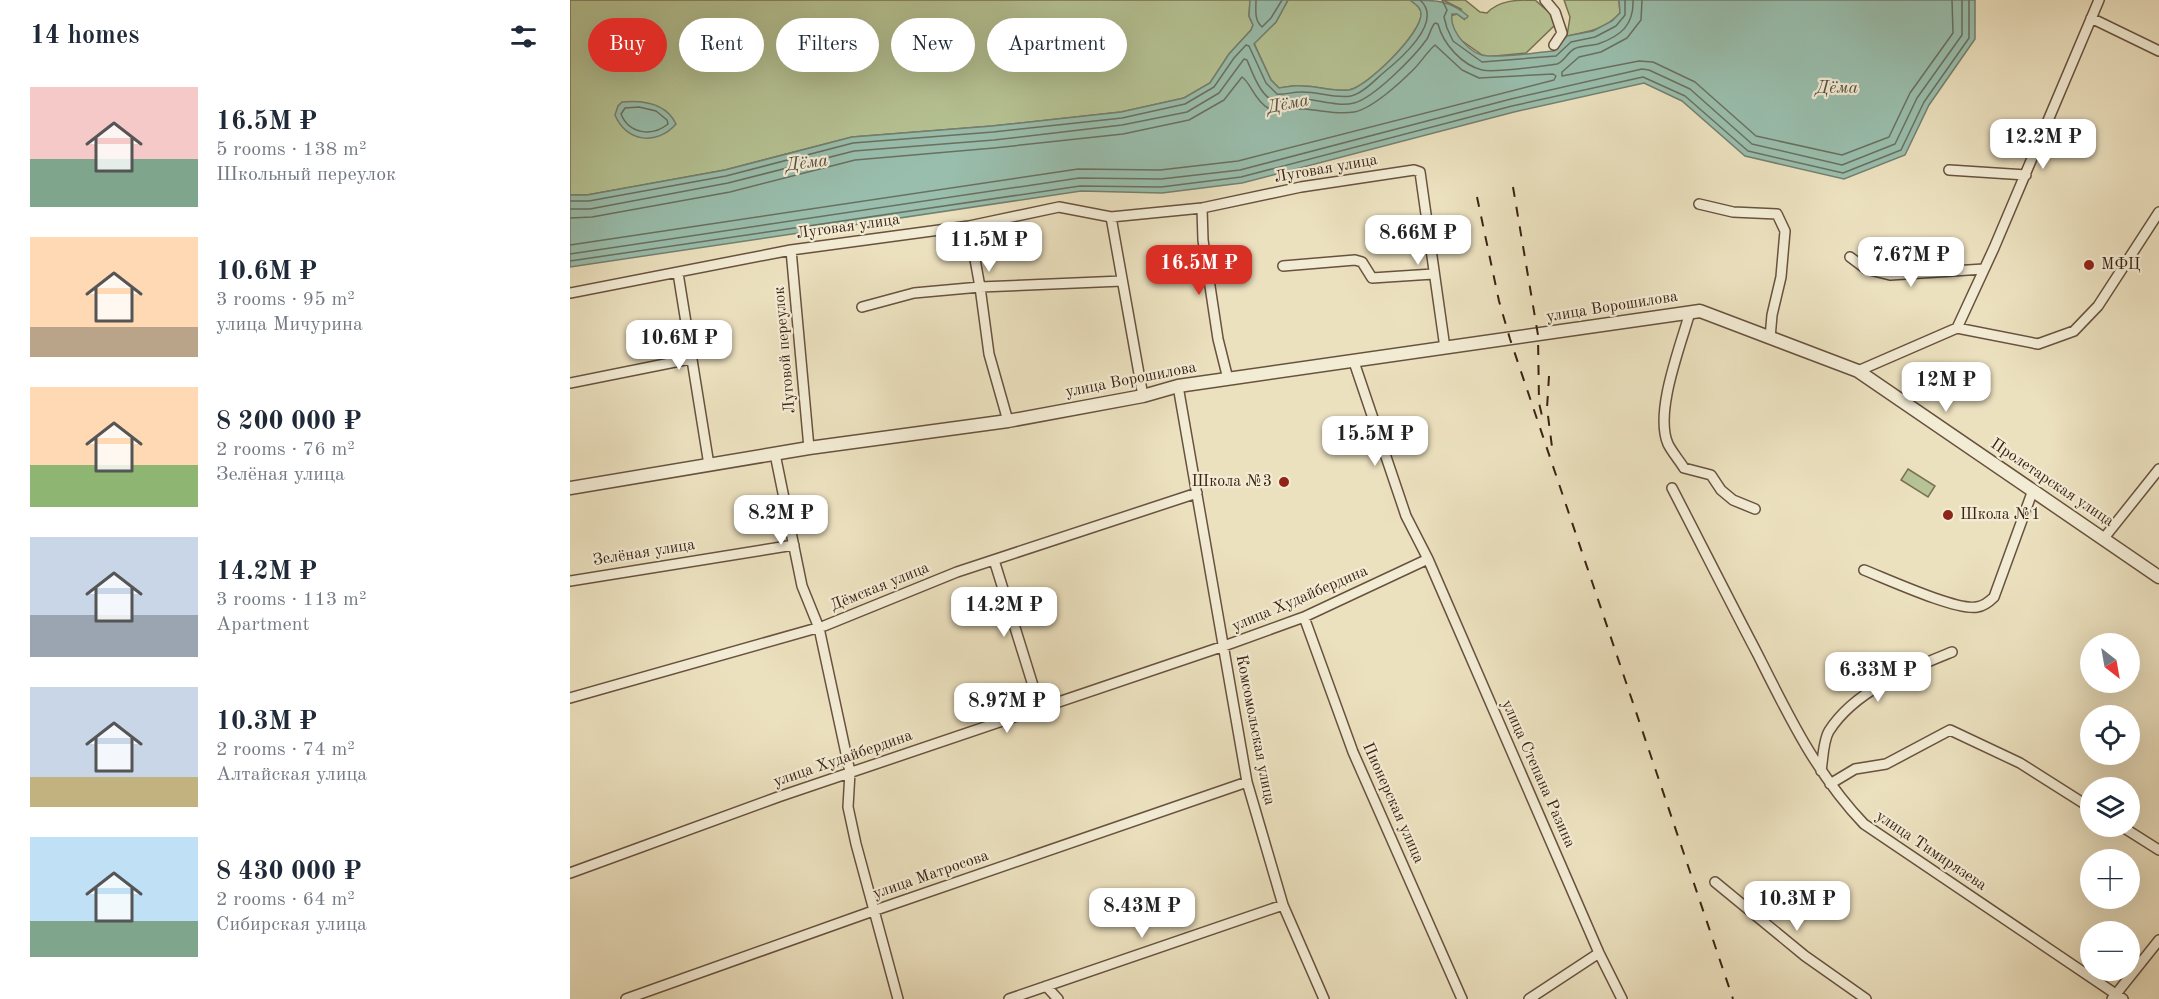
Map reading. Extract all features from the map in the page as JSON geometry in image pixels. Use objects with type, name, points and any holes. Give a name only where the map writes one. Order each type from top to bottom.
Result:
[{"type":"street","points":[[1545,0],[1555,12],[1562,33],[1554,45]]},
{"type":"street","points":[[1957,328],[2026,175],[2099,0]]},
{"type":"street","points":[[2091,18],[2159,51]]},
{"type":"street","name":"Луговая улица","points":[[570,293],[791,250],[969,226],[1059,207],[1111,217],[1202,208],[1301,187],[1414,170],[1420,172],[1433,274]]},
{"type":"street","points":[[1949,170],[2026,175]]},
{"type":"street","points":[[1699,204],[1733,212],[1777,214],[1785,231],[1781,277],[1772,315],[1770,338]]},
{"type":"street","points":[[1202,208],[1203,240],[1218,339],[1228,379]]},
{"type":"street","points":[[1858,370],[1957,328],[2038,344],[2074,331],[2098,306],[2159,212]]},
{"type":"street","points":[[1111,217],[1143,396]]},
{"type":"street","points":[[969,226],[989,354],[1008,421]]},
{"type":"street","name":"Луговой переулок","points":[[791,250],[809,448]]},
{"type":"street","points":[[1850,257],[1866,269],[1890,276],[1984,269]]},
{"type":"street","points":[[1283,267],[1355,260],[1362,262],[1372,278],[1433,274],[1445,348]]},
{"type":"street","points":[[678,273],[690,359],[709,465]]},
{"type":"street","points":[[862,308],[914,293],[980,287],[1122,281]]},
{"type":"street","points":[[1695,312],[1665,405],[1664,424],[1668,444],[1684,468],[1711,475],[1721,490],[1733,500],[1755,509]]},
{"type":"street","name":"Пролетарская улица","points":[[1695,312],[1858,370],[2159,577]]},
{"type":"street","name":"улица Ворошилова","points":[[570,488],[809,448],[1008,421],[1143,396],[1178,386],[1695,312]]},
{"type":"street","points":[[570,383],[690,359]]},
{"type":"street","name":"улица Степана Разина","points":[[1353,362],[1406,516],[1428,560],[1599,953],[1622,999]]},
{"type":"street","name":"Комсомольская улица","points":[[1178,386],[1247,782],[1283,905],[1324,999]]},
{"type":"street","points":[[775,454],[802,586],[819,628],[850,772],[849,807],[873,911],[898,999]]},
{"type":"street","points":[[2104,538],[2159,469]]},
{"type":"street","name":"улица Тимирязева","points":[[1672,488],[1796,731],[1843,802],[1864,824],[2117,997]]},
{"type":"street","points":[[1864,570],[1963,607],[1977,607],[1986,604],[1994,597],[2034,490]]},
{"type":"street","name":"Дёмская улица","points":[[570,698],[819,628],[957,572],[1197,493]]},
{"type":"street","name":"Зелёная улица","points":[[570,581],[794,545]]},
{"type":"street","points":[[994,560],[1040,708]]},
{"type":"street","name":"улица Худайбердина","points":[[570,873],[850,772],[1304,617],[1428,560]]},
{"type":"street","name":"Пионерская улица","points":[[1304,617],[1353,752],[1462,999]]},
{"type":"street","points":[[1821,771],[1828,732],[1847,709],[1906,671],[1952,652]]},
{"type":"street","points":[[1830,784],[1855,769],[1886,764],[1950,730],[2020,763],[2080,801]]},
{"type":"street","name":"улица Матросова","points":[[626,999],[1247,782]]},
{"type":"street","points":[[2138,837],[2159,850]]},
{"type":"street","points":[[1714,882],[1805,956],[1866,999]]},
{"type":"street","points":[[1010,999],[1283,905]]},
{"type":"street","points":[[2117,997],[2159,940]]},
{"type":"street","points":[[1529,999],[1599,953]]},
{"type":"street","points":[[1046,986],[1058,999]]},
{"type":"shaded area","points":[[570,0],[1250,0],[1249,16],[1253,25],[1251,30],[1229,54],[1210,83],[1184,98],[1121,112],[992,126],[852,137],[725,170],[587,195],[570,195]]},
{"type":"shaded area","points":[[1288,0],[1410,0],[1419,8],[1421,14],[1419,23],[1403,46],[1380,70],[1357,87],[1349,90],[1300,86],[1279,88],[1271,80],[1254,43],[1276,22]]},
{"type":"shaded area","points":[[1443,0],[1465,0],[1480,12],[1487,13],[1502,3],[1535,0],[1552,15],[1555,25],[1526,53],[1485,57],[1458,38],[1450,16],[1457,14],[1464,19],[1461,9]]},
{"type":"shaded area","points":[[1564,0],[1619,0],[1620,13],[1603,26],[1567,36],[1570,17]]},
{"type":"shaded area","points":[[1908,469],[1935,486],[1928,497],[1901,480]]},
{"type":"water","name":"Дёма","points":[[1250,0],[1288,0],[1276,22],[1254,44],[1271,80],[1279,88],[1299,86],[1349,90],[1368,80],[1403,46],[1419,23],[1420,9],[1410,0],[1441,2],[1455,7],[1468,16],[1464,19],[1457,14],[1452,14],[1454,28],[1468,47],[1481,55],[1488,56],[1554,51],[1567,36],[1593,31],[1612,21],[1620,13],[1619,0],[1975,0],[1975,39],[1929,105],[1905,155],[1844,179],[1745,156],[1682,101],[1644,83],[1514,112],[1242,183],[1162,193],[1081,191],[570,267],[570,195],[587,195],[725,170],[852,137],[992,126],[1121,112],[1184,98],[1210,83],[1229,54],[1251,30],[1253,25],[1249,16]]},
{"type":"water","points":[[622,102],[654,104],[666,111],[676,124],[660,136],[642,138],[634,136],[620,124],[615,115]]},
{"type":"railway","points":[[1513,187],[1538,335],[1539,403],[1542,416]]},
{"type":"railway","points":[[1477,197],[1499,301],[1510,339],[1733,999]]},
{"type":"railway","points":[[1549,376],[1547,408],[1552,447]]},
{"type":"place","name":"МФЦ","points":[[2089,265]]},
{"type":"place","name":"Школа №3","points":[[1284,482]]},
{"type":"place","name":"Школа №1","points":[[1948,515]]}]
